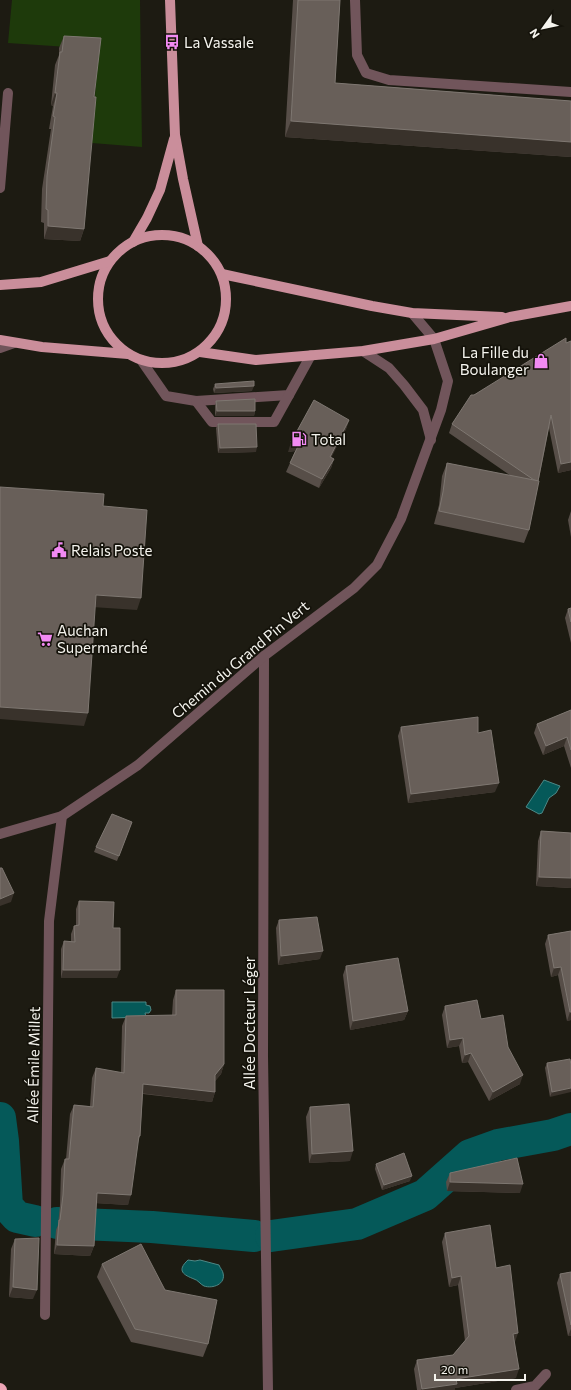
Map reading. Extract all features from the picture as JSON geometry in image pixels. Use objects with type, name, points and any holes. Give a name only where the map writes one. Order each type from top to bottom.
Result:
[{"type":"main road","points":[[170,0],[175,135],[182,179],[198,246]]},
{"type":"main road","points":[[132,242],[147,218],[160,190],[175,135]]},
{"type":"main road","points":[[154,235],[177,237],[198,246],[212,258],[222,274],[226,295],[224,317],[215,337],[200,352],[181,361],[161,364],[141,360],[128,354],[109,336],[99,312],[99,285],[110,261],[120,250],[132,242],[154,235]]},
{"type":"main road","points":[[0,285],[41,282],[110,261]]},
{"type":"main road","points":[[222,274],[412,313],[510,317]]},
{"type":"main road","points":[[200,352],[256,360],[363,351],[434,339],[510,317],[571,306]]},
{"type":"main road","points":[[0,340],[42,347],[128,354]]},
{"type":"street","points":[[355,0],[357,55],[366,73],[389,80],[571,92]]},
{"type":"street","points":[[0,188],[8,93]]},
{"type":"street","points":[[412,313],[434,339]]},
{"type":"street","name":"Chemin du Grand Pin Vert","points":[[0,834],[62,816],[138,765],[264,656],[354,588],[377,565],[401,519],[441,410],[448,381],[434,339]]},
{"type":"street","points":[[0,348],[14,343]]},
{"type":"street","points":[[363,351],[389,368],[423,410],[430,440]]},
{"type":"street","points":[[196,401],[212,422],[274,422],[311,355]]},
{"type":"street","points":[[141,360],[166,396],[196,401],[288,395]]},
{"type":"street","name":"Allée Docteur Léger","points":[[264,656],[263,1056],[268,1390]]},
{"type":"street","name":"Allée Émile Millet","points":[[45,1315],[50,921],[62,816]]},
{"type":"street","points":[[516,1390],[536,1386],[546,1374]]},
{"type":"green space","points":[[12,0],[140,0],[142,147],[92,143],[98,49],[8,43]]},
{"type":"water","points":[[544,780],[560,786],[556,793],[549,798],[542,813],[539,814],[526,807]]},
{"type":"water","points":[[112,1002],[146,1002],[146,1005],[150,1006],[151,1010],[149,1013],[145,1013],[146,1017],[112,1018]]},
{"type":"water","points":[[188,1260],[200,1260],[219,1265],[223,1272],[223,1280],[215,1286],[204,1286],[183,1272],[182,1267]]},
{"type":"building","points":[[298,0],[340,0],[335,83],[571,101],[571,142],[291,121]]},
{"type":"building","points":[[64,36],[101,38],[94,97],[96,97],[84,229],[48,226],[48,210],[46,209],[47,176],[55,117],[53,116],[57,93],[55,93],[60,52],[62,52]]},
{"type":"building","points":[[566,338],[566,343],[571,341],[571,462],[561,464],[551,415],[538,481],[534,480],[452,424],[471,395],[474,395]]},
{"type":"building","points":[[254,381],[254,386],[216,388],[215,384]]},
{"type":"building","points":[[255,399],[255,411],[217,411],[216,401]]},
{"type":"building","points":[[314,400],[349,420],[330,457],[334,459],[322,479],[290,463],[300,442],[291,442]]},
{"type":"building","points":[[218,424],[256,424],[257,447],[220,448]]},
{"type":"building","points":[[447,463],[539,481],[529,530],[439,511]]},
{"type":"building","name":"Auchan Supermarché","points":[[0,487],[104,494],[103,506],[147,510],[141,598],[96,595],[88,713],[0,707]]},
{"type":"building","points":[[571,608],[571,622],[568,609]]},
{"type":"building","points":[[571,710],[571,750],[567,737],[546,746],[537,724]]},
{"type":"building","points":[[478,717],[478,733],[491,730],[499,783],[411,794],[401,727]]},
{"type":"building","points":[[112,814],[132,822],[119,856],[96,847]]},
{"type":"building","points":[[541,831],[571,833],[571,878],[539,877]]},
{"type":"building","points":[[0,868],[2,868],[14,893],[0,899]]},
{"type":"building","points":[[79,901],[114,902],[113,928],[120,928],[120,970],[63,970],[64,941],[75,942],[74,926],[79,925]]},
{"type":"building","points":[[317,917],[323,951],[281,956],[279,920]]},
{"type":"building","points":[[571,931],[570,1012],[561,967],[554,968],[548,935]]},
{"type":"building","points":[[398,958],[408,1011],[353,1021],[346,966]]},
{"type":"building","points":[[176,990],[224,990],[224,1064],[215,1075],[215,1092],[143,1084],[140,1136],[131,1195],[97,1193],[94,1246],[57,1245],[63,1195],[65,1159],[69,1159],[74,1105],[93,1107],[96,1068],[124,1073],[126,1016],[176,1015]]},
{"type":"building","points":[[477,1000],[481,1019],[503,1015],[508,1047],[523,1075],[493,1092],[471,1053],[465,1055],[463,1038],[450,1040],[445,1006]]},
{"type":"building","points":[[570,1059],[571,1088],[552,1092],[547,1063]]},
{"type":"building","points":[[349,1104],[353,1151],[312,1154],[310,1107]]},
{"type":"building","points":[[404,1153],[412,1176],[384,1185],[376,1164]]},
{"type":"building","points":[[517,1158],[523,1184],[450,1182],[450,1173]]},
{"type":"building","points":[[490,1225],[496,1268],[510,1265],[518,1333],[513,1334],[519,1369],[456,1379],[457,1384],[422,1389],[417,1360],[453,1355],[469,1336],[461,1276],[452,1278],[445,1233]]},
{"type":"building","points":[[39,1238],[37,1290],[13,1287],[15,1239]]},
{"type":"building","points":[[141,1244],[165,1290],[217,1300],[208,1344],[135,1329],[102,1264]]},
{"type":"building","points":[[571,1272],[571,1325],[560,1274]]},
{"type":"waterway","points":[[0,1118],[7,1206],[17,1217],[35,1221]]},
{"type":"waterway","points":[[271,1236],[357,1224],[425,1195],[470,1155],[498,1145],[553,1135],[571,1129]]},
{"type":"waterway","points":[[57,1223],[152,1227],[254,1236]]},
{"type":"place","name":"La Vassale","points":[[172,42]]},
{"type":"place","name":"La Fille du Boulanger","points":[[541,361]]},
{"type":"place","name":"Total","points":[[299,439]]},
{"type":"place","name":"Relais Poste","points":[[59,550]]},
{"type":"place","name":"Auchan Supermarché","points":[[45,639]]}]
